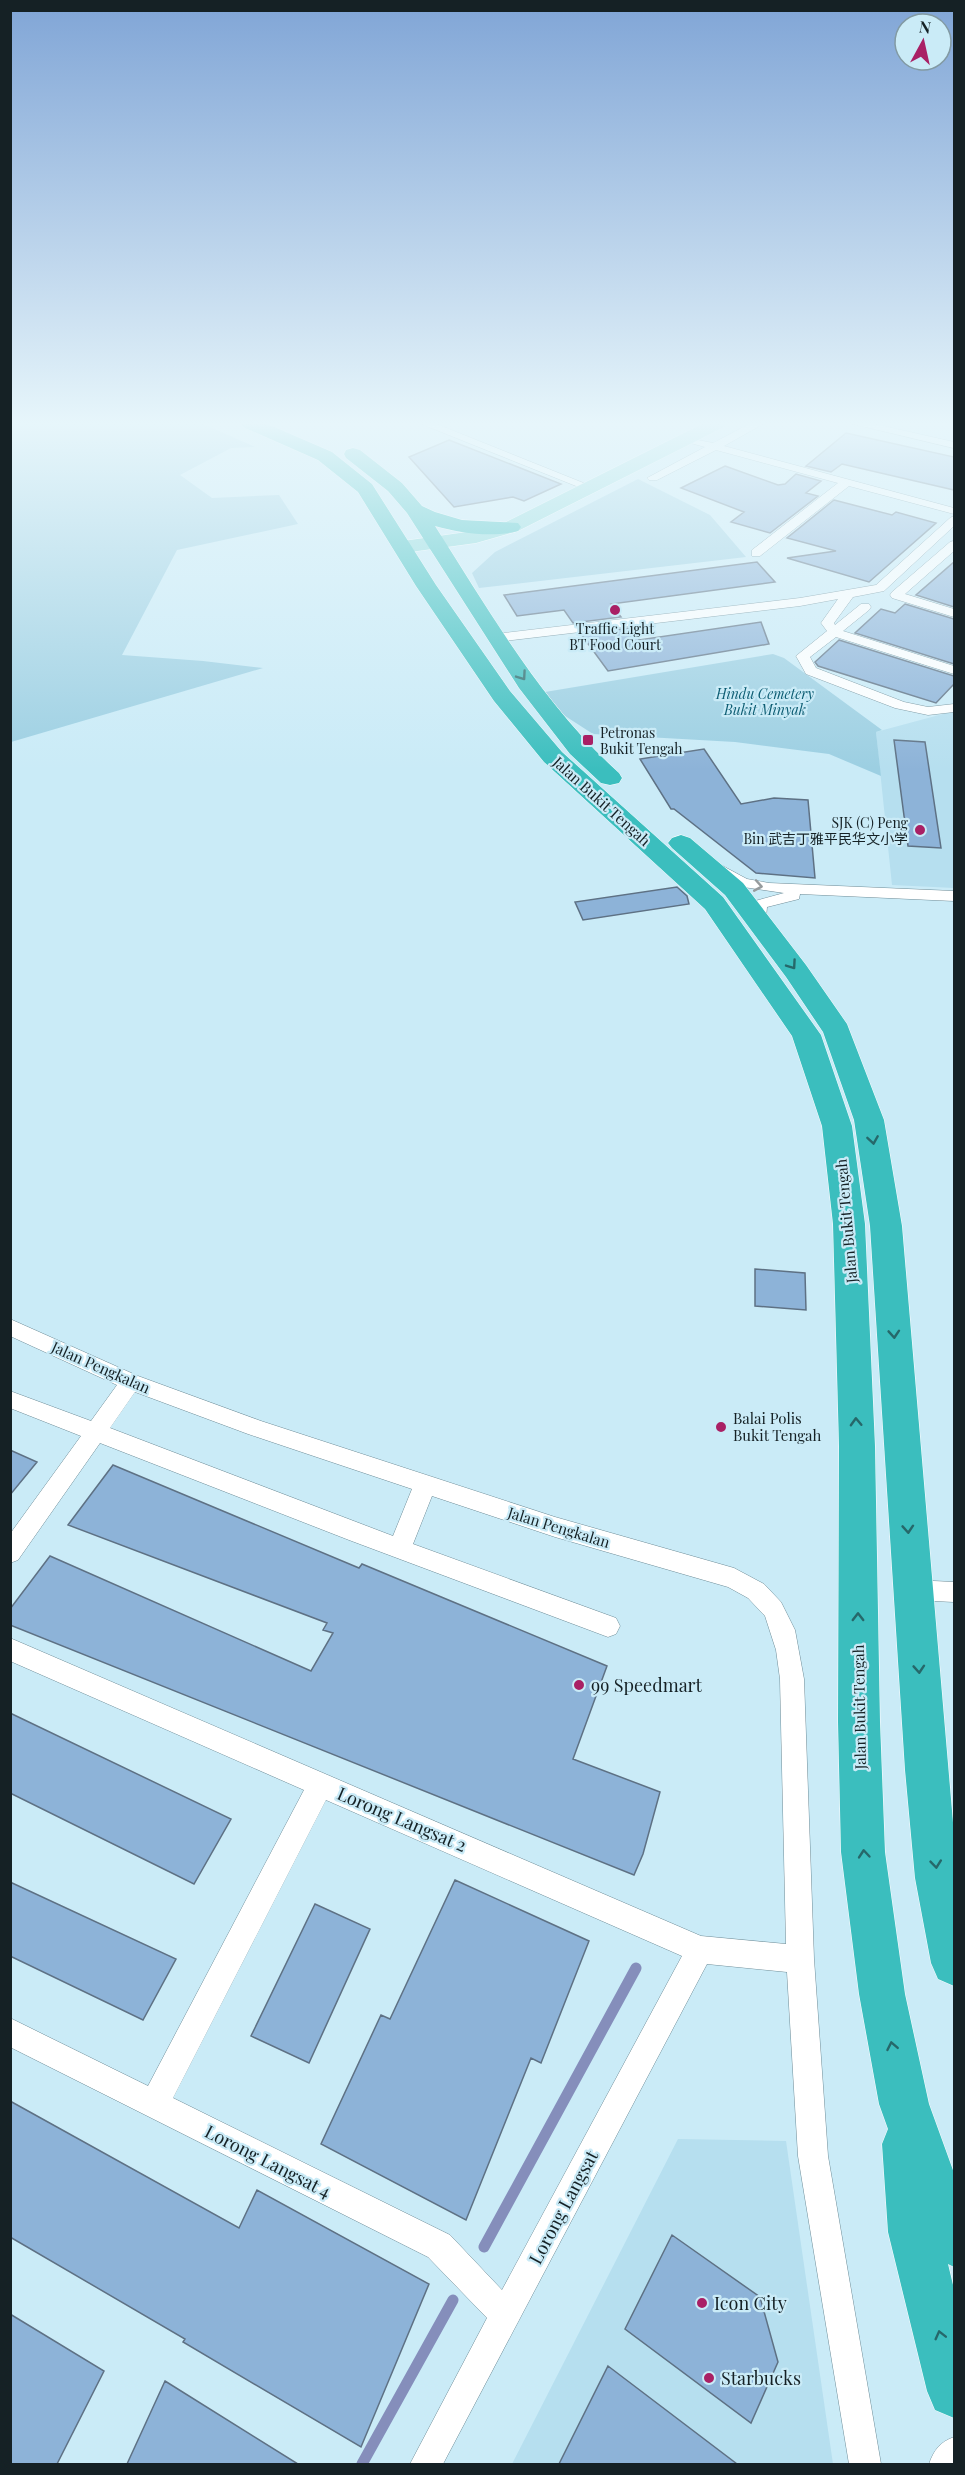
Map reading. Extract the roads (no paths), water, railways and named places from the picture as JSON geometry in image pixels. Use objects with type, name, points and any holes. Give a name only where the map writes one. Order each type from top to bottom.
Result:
[{"type":"highway","name":"Jalan Bukit Tengah","points":[[397,538],[491,680],[544,747],[714,903],[806,1035],[837,1126],[849,1236],[857,1446],[859,1722],[863,1852],[882,1994],[904,2104],[954,2241]]},
{"type":"highway","name":"Jalan Bukit Tengah","points":[[433,538],[530,688],[578,749],[623,789]]},
{"type":"highway","points":[[457,574],[480,548],[494,538]]},
{"type":"highway","name":"Jalan Bukit Tengah","points":[[664,827],[734,889],[758,918],[837,1031],[869,1120],[886,1226],[926,1770],[937,1878],[954,1963]]},
{"type":"highway","points":[[904,2104],[914,2232],[954,2391]]},
{"type":"main road","points":[[403,548],[467,538]]},
{"type":"street","points":[[756,553],[775,538]]},
{"type":"street","points":[[496,638],[800,602],[880,588],[934,538]]},
{"type":"street","points":[[954,545],[896,595],[954,613]]},
{"type":"street","points":[[849,593],[827,623],[834,632],[954,670]]},
{"type":"street","points":[[865,607],[803,656],[811,671],[900,705],[928,711],[954,708]]},
{"type":"street","points":[[688,849],[742,883],[769,888],[954,896]]},
{"type":"street","points":[[758,918],[757,909],[761,904],[816,891]]},
{"type":"street","name":"Jalan Pengkalan","points":[[10,1327],[131,1382],[256,1428],[555,1527],[734,1578],[756,1592],[773,1609],[783,1630],[792,1679],[800,1959],[813,2156],[865,2464]]},
{"type":"street","points":[[10,1553],[131,1382]]},
{"type":"street","points":[[10,1399],[400,1549],[608,1626]]},
{"type":"street","points":[[400,1549],[425,1484]]},
{"type":"street","points":[[913,1590],[954,1592]]},
{"type":"street","name":"Lorong Langsat 2","points":[[10,1649],[700,1950],[800,1959]]},
{"type":"street","points":[[154,2104],[321,1784]]},
{"type":"street","name":"Lorong Langsat","points":[[426,2464],[700,1950]]},
{"type":"street","name":"Lorong Langsat 4","points":[[10,2032],[439,2246],[506,2315]]},
{"type":"street","points":[[945,2464],[954,2453]]},
{"type":"waterway","points":[[484,2247],[636,1968]]},
{"type":"waterway","points":[[362,2464],[453,2300]]},
{"type":"place","name":"Traffic Light BT Food Court","points":[[615,610]]},
{"type":"place","name":"Petronas Bukit Tengah","points":[[588,740]]},
{"type":"place","name":"SJK (C) Peng Bin 武吉丁雅平民华文小学","points":[[920,830]]},
{"type":"place","name":"Balai Polis Bukit Tengah","points":[[721,1427]]},
{"type":"place","name":"99 Speedmart","points":[[579,1685]]},
{"type":"place","name":"Icon City","points":[[702,2303]]},
{"type":"place","name":"Starbucks","points":[[709,2378]]},
{"type":"park label","name":"Hindu Cemetery Bukit Minyak","points":[[765,702]]}]
